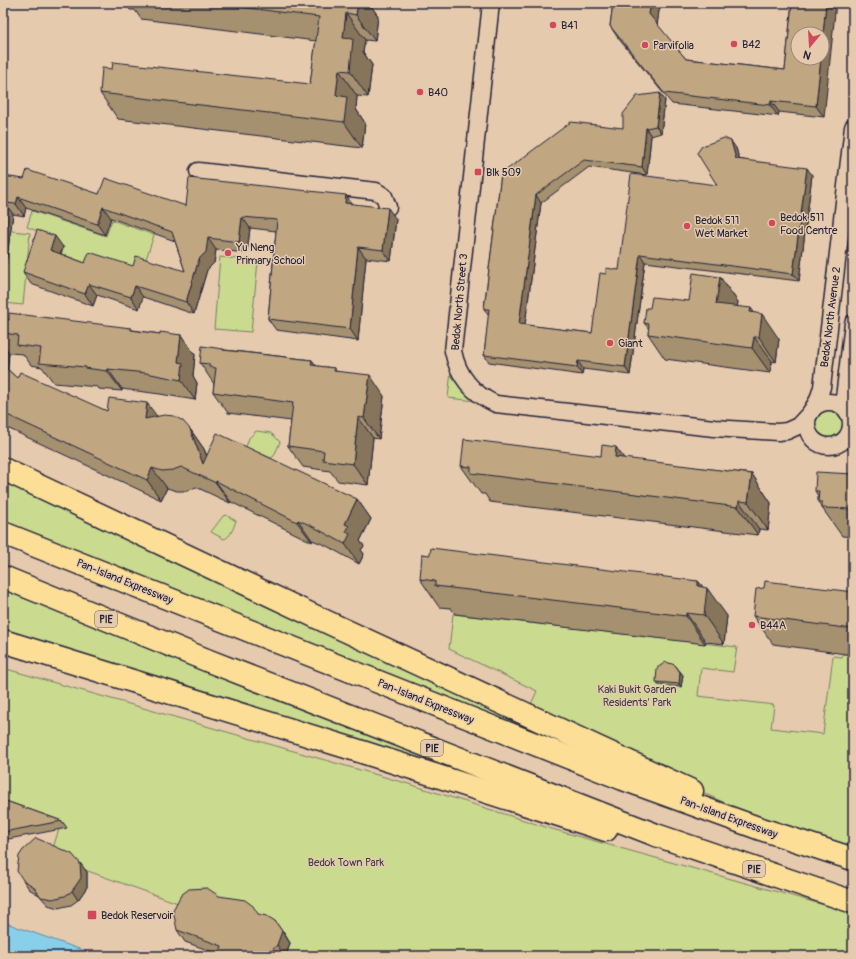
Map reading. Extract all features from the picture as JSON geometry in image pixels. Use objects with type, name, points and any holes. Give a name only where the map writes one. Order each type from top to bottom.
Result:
[{"type":"highway","points":[[3,469],[327,622],[817,848]]},
{"type":"highway","name":"Pan-Island Expressway","points":[[3,533],[622,779],[817,848],[853,859]]},
{"type":"highway","name":"PIE","points":[[3,577],[209,661],[656,835],[853,902]]},
{"type":"highway","points":[[3,641],[356,750],[628,837],[656,835]]},
{"type":"street","name":"Bedok North Street 3","points":[[491,3],[453,351],[457,367],[466,381],[482,396],[496,404],[714,428],[787,431],[801,424],[812,411]]},
{"type":"street","name":"Bedok North Avenue 2","points":[[812,411],[818,400],[822,386],[853,127]]},
{"type":"street","points":[[198,171],[376,191],[385,198],[388,207]]},
{"type":"street","points":[[827,445],[839,443],[848,436],[851,423],[844,398],[853,323]]},
{"type":"street","points":[[849,413],[842,406],[830,402],[820,404],[812,411],[808,421],[809,432],[816,441],[827,445],[853,449]]},
{"type":"green space","points":[[32,211],[106,236],[112,220],[154,235],[140,277],[93,273],[59,261],[64,247],[37,237],[37,231],[27,227]]},
{"type":"green space","points":[[3,230],[30,233],[23,305],[3,303]]},
{"type":"green space","points":[[220,257],[258,261],[251,332],[214,329]]},
{"type":"green space","points":[[453,353],[495,403],[448,398]]},
{"type":"green space","points":[[825,402],[835,403],[842,406],[847,411],[848,421],[840,438],[833,443],[825,445],[817,443],[811,437],[807,425]]},
{"type":"green space","points":[[256,431],[271,433],[280,442],[274,456],[271,458],[246,447],[249,438]]},
{"type":"green space","points":[[3,470],[812,846],[3,533]]},
{"type":"green space","points":[[226,515],[236,521],[230,534],[224,539],[211,532],[223,516]]},
{"type":"green space","points":[[3,577],[628,836],[3,640]]},
{"type":"green space","name":"Kaki Bukit Garden Residents' Park","points":[[453,614],[737,647],[733,672],[701,668],[698,696],[774,705],[771,728],[823,734],[833,656],[842,657],[843,654],[853,655],[853,855],[817,846],[528,711],[537,691],[449,649]]},
{"type":"green space","name":"Bedok Town Park","points":[[3,668],[409,784],[552,829],[853,913],[853,956],[286,956],[290,943],[284,933],[189,907],[85,870],[52,851],[60,826],[3,806]]},
{"type":"water","points":[[3,922],[99,956],[18,956],[3,950]]},
{"type":"building","points":[[208,3],[358,3],[356,15],[346,13],[343,38],[353,39],[350,71],[339,70],[336,95],[347,97],[344,122],[100,93],[102,68],[112,69],[113,62],[310,84],[319,17]]},
{"type":"building","points":[[613,3],[651,3],[649,14],[686,59],[785,70],[792,3],[826,3],[824,26],[790,26],[790,66],[820,66],[816,106],[771,101],[770,105],[664,93],[610,26]]},
{"type":"building","points":[[660,93],[656,126],[646,128],[642,167],[584,160],[536,195],[519,324],[592,333],[600,273],[606,274],[606,268],[619,270],[631,174],[717,185],[697,153],[702,146],[724,138],[731,141],[736,159],[807,168],[793,274],[640,254],[625,367],[578,361],[577,367],[484,355],[489,309],[484,309],[501,174],[571,122],[623,128],[623,114],[637,96]]},
{"type":"building","points":[[27,170],[99,194],[105,178],[186,206],[189,178],[346,195],[345,203],[388,208],[383,250],[358,247],[350,329],[268,319],[277,220],[242,217],[239,242],[208,238],[206,252],[199,259],[186,302],[135,286],[131,297],[89,284],[85,294],[23,272],[37,230],[55,236],[50,250],[85,263],[89,252],[133,266],[136,256],[185,271],[172,232],[103,207],[97,224],[18,197],[16,204],[5,203],[3,216],[3,176],[24,179]]},
{"type":"building","points":[[693,273],[720,277],[716,304],[751,308],[750,312],[762,314],[759,337],[754,337],[752,348],[648,334],[649,324],[644,323],[646,308],[650,308],[652,297],[689,301]]},
{"type":"building","points":[[9,313],[131,328],[131,330],[160,334],[160,332],[181,335],[178,362],[183,363],[181,380],[146,373],[108,369],[107,371],[85,368],[86,367],[39,363],[41,348],[17,345],[18,335],[3,333],[3,319],[9,320]]},
{"type":"building","points":[[202,346],[223,350],[312,360],[311,365],[334,368],[334,371],[370,375],[364,418],[358,417],[353,464],[323,460],[324,451],[288,446],[293,403],[213,392],[216,368],[209,367],[209,364],[200,363]]},
{"type":"building","points":[[3,367],[17,378],[20,372],[107,411],[109,398],[147,403],[145,419],[164,415],[174,416],[183,421],[190,429],[203,464],[217,433],[357,499],[345,524],[349,526],[346,532],[350,534],[345,544],[310,525],[298,520],[297,522],[216,481],[216,483],[181,467],[173,470],[162,471],[152,468],[147,480],[3,413]]},
{"type":"building","points":[[464,439],[601,456],[602,445],[616,447],[615,457],[752,474],[748,502],[739,501],[738,507],[471,473],[471,467],[461,466]]},
{"type":"building","points":[[816,472],[853,474],[853,509],[822,508],[822,502],[818,502],[819,491],[815,491]]},
{"type":"building","points":[[431,548],[698,581],[698,586],[707,588],[704,615],[686,613],[686,616],[435,586],[435,581],[420,579],[422,554],[430,555]]},
{"type":"building","points":[[765,581],[853,592],[853,629],[753,616],[756,589],[764,588]]},
{"type":"building","points":[[666,662],[675,665],[680,672],[679,684],[656,682],[657,668]]},
{"type":"building","points":[[3,800],[62,821],[3,832]]},
{"type":"building","points":[[36,838],[72,854],[80,863],[81,878],[72,891],[65,896],[52,899],[41,897],[33,886],[23,880],[17,871],[19,856],[23,850]]},
{"type":"building","points":[[207,888],[219,896],[245,900],[253,906],[258,914],[267,916],[275,921],[282,931],[277,945],[269,954],[263,956],[219,956],[222,946],[177,930],[173,910],[181,895],[189,889]]},
{"type":"place","name":"B41","points":[[553,25]]},
{"type":"place","name":"B42","points":[[734,44]]},
{"type":"place","name":"Parvifolia","points":[[645,45]]},
{"type":"place","name":"B40","points":[[420,92]]},
{"type":"place","name":"Blk 509","points":[[478,172]]},
{"type":"place","name":"Bedok 511 Food Centre","points":[[772,223]]},
{"type":"place","name":"Bedok 511 Wet Market","points":[[687,226]]},
{"type":"place","name":"Yu Neng Primary School","points":[[228,253]]},
{"type":"place","name":"Giant","points":[[610,343]]},
{"type":"place","name":"B44A","points":[[752,625]]},
{"type":"place","name":"Bedok Reservoir","points":[[92,915]]}]
